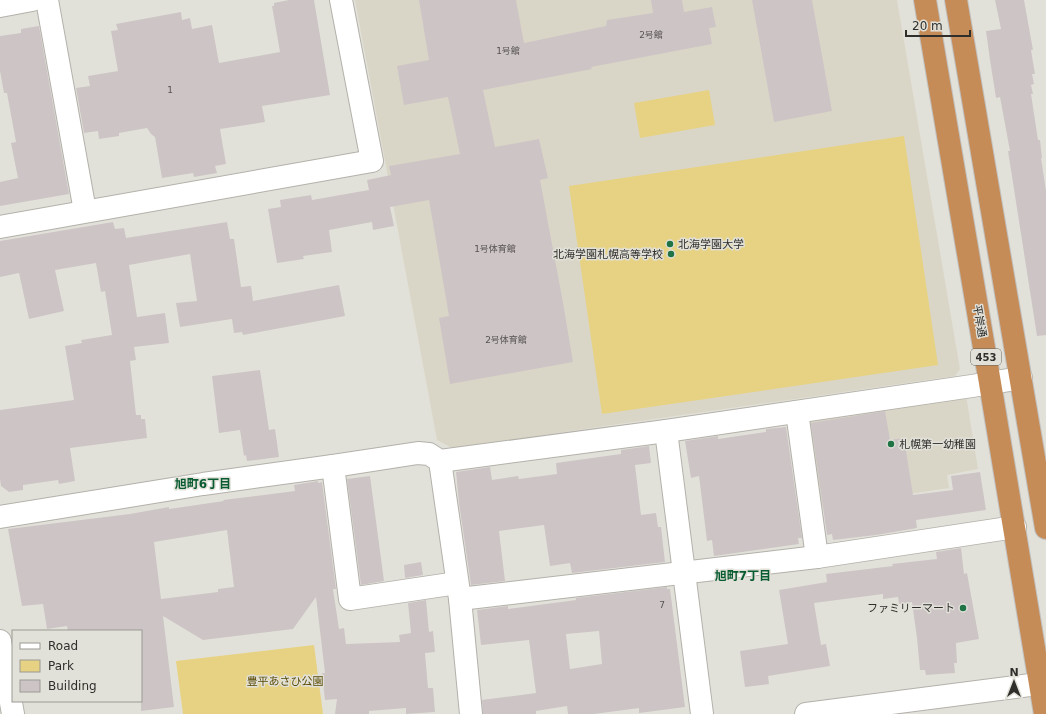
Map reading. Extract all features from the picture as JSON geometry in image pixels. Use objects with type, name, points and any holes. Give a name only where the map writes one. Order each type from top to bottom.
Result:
[{"type":"highway","name":"平岸通","points":[[925,0],[1043,683],[1045,714]]},
{"type":"highway","name":"453","points":[[956,0],[1046,528]]},
{"type":"street","points":[[0,6],[32,0]]},
{"type":"street","points":[[47,0],[85,211]]},
{"type":"street","points":[[0,226],[372,161],[341,0]]},
{"type":"street","points":[[0,517],[204,484],[418,453],[429,454],[440,461],[666,431],[1021,378]]},
{"type":"street","points":[[797,412],[817,556]]},
{"type":"street","points":[[666,431],[702,714]]},
{"type":"street","points":[[440,461],[458,591],[471,714]]},
{"type":"street","points":[[333,466],[350,599],[684,572],[817,556],[1015,527]]},
{"type":"street","points":[[0,641],[13,714]]},
{"type":"street","points":[[806,714],[851,711],[1043,683]]},
{"type":"shaded area","name":"北海学園大学","points":[[355,0],[897,0],[960,369],[955,376],[452,448],[437,440]]},
{"type":"shaded area","name":"札幌第一幼稚園","points":[[966,395],[978,469],[947,475],[949,488],[816,508],[806,418]]},
{"type":"green space","points":[[709,90],[715,125],[640,138],[634,103]]},
{"type":"green space","points":[[904,136],[938,365],[602,414],[569,186]]},
{"type":"green space","name":"豊平あさひ公園","points":[[314,645],[323,714],[183,714],[176,661]]},
{"type":"building","points":[[289,0],[314,0],[330,95],[262,106],[265,122],[220,129],[226,164],[215,166],[217,173],[194,177],[193,173],[162,178],[155,137],[147,128],[119,133],[119,136],[99,139],[98,131],[84,133],[76,88],[90,86],[88,76],[118,71],[111,31],[118,30],[116,24],[181,12],[182,20],[190,18],[192,29],[212,25],[219,63],[280,52],[272,6],[274,6],[274,3]]},
{"type":"building","points":[[419,0],[516,0],[524,43],[606,26],[607,20],[653,13],[651,0],[682,0],[684,12],[712,7],[716,27],[709,28],[712,44],[591,67],[592,69],[483,90],[495,147],[539,139],[548,178],[540,180],[573,362],[450,384],[439,318],[449,316],[429,200],[390,207],[394,226],[373,230],[372,222],[329,230],[332,252],[303,256],[304,259],[277,263],[268,209],[281,207],[280,200],[311,195],[312,200],[369,190],[367,180],[391,175],[389,166],[460,154],[448,97],[404,105],[397,66],[429,60]]},
{"type":"building","points":[[752,0],[812,0],[832,111],[774,122]]},
{"type":"building","points":[[995,0],[1024,0],[1033,50],[1031,50],[1035,74],[1032,74],[1034,84],[1031,85],[1033,94],[1031,94],[1038,140],[1040,140],[1046,191],[1046,335],[1037,336],[1008,151],[1010,151],[1000,97],[996,98],[990,60],[986,31],[1001,29]]},
{"type":"building","points":[[39,26],[69,194],[0,206],[0,182],[18,178],[11,143],[16,142],[7,93],[4,93],[0,71],[0,36],[21,33],[21,29]]},
{"type":"building","points":[[113,222],[115,229],[124,228],[126,238],[227,222],[230,239],[234,239],[241,287],[251,286],[253,301],[339,285],[345,316],[243,335],[242,332],[234,333],[232,319],[180,327],[176,303],[197,301],[190,254],[129,265],[137,317],[165,313],[169,343],[134,347],[136,360],[130,361],[136,415],[141,415],[141,419],[145,419],[147,438],[70,448],[75,481],[59,484],[58,480],[23,485],[23,490],[9,492],[1,486],[0,479],[0,410],[74,400],[65,346],[82,343],[81,340],[112,335],[105,291],[101,292],[96,263],[55,270],[64,311],[29,319],[19,273],[0,277],[0,241]]},
{"type":"building","points":[[260,370],[269,430],[275,429],[279,457],[247,461],[246,455],[244,456],[240,430],[219,433],[212,376]]},
{"type":"building","points":[[885,411],[890,440],[904,438],[913,495],[953,490],[951,476],[980,472],[986,510],[916,520],[917,528],[876,535],[833,540],[832,534],[827,535],[811,423]]},
{"type":"building","points":[[786,427],[802,538],[798,538],[799,544],[714,556],[712,540],[707,541],[699,476],[691,478],[685,441],[718,436],[718,439],[766,432],[766,429]]},
{"type":"building","points":[[649,446],[651,463],[635,465],[641,515],[656,513],[658,527],[661,527],[665,562],[572,573],[570,563],[550,566],[544,525],[499,531],[505,581],[471,585],[456,472],[490,467],[492,480],[518,476],[519,479],[557,474],[556,463],[621,454],[621,450]]},
{"type":"building","points":[[370,476],[384,581],[361,585],[347,479]]},
{"type":"building","points":[[318,481],[318,483],[322,482],[336,589],[333,589],[339,629],[344,628],[346,644],[400,642],[399,635],[411,633],[408,603],[426,600],[429,632],[433,631],[435,652],[425,653],[428,688],[433,688],[435,712],[406,714],[406,708],[369,711],[369,714],[335,714],[337,699],[325,700],[322,673],[325,673],[316,597],[293,629],[203,640],[163,616],[174,707],[141,711],[142,630],[68,630],[67,626],[47,629],[43,604],[22,606],[8,529],[130,514],[169,507],[169,509],[224,501],[223,500],[295,491],[294,485]],"holes":[[[227,530],[234,587],[218,589],[218,592],[161,599],[154,542]]]},
{"type":"building","points":[[961,548],[964,574],[967,573],[979,639],[956,643],[957,663],[954,663],[955,673],[926,675],[925,670],[920,670],[912,602],[899,604],[898,597],[883,599],[883,594],[814,603],[821,645],[826,644],[830,666],[768,676],[769,684],[745,687],[740,651],[788,644],[779,590],[827,582],[826,574],[937,559],[936,552]]},
{"type":"building","points":[[421,562],[423,575],[405,578],[404,565]]},
{"type":"building","points":[[667,587],[667,589],[670,589],[685,707],[639,713],[639,708],[594,714],[568,714],[567,706],[536,711],[536,714],[483,714],[482,700],[536,693],[529,640],[481,645],[477,610],[508,606],[508,609],[576,600],[576,598]],"holes":[[[599,631],[602,664],[570,669],[566,634]]]},
{"type":"place","name":"北海学園大学","points":[[670,244]]},
{"type":"place","name":"北海学園札幌高等学校","points":[[671,254]]},
{"type":"place","name":"札幌第一幼稚園","points":[[891,444]]},
{"type":"place","name":"ファミリーマート","points":[[963,608]]},
{"type":"district","name":"旭町6丁目","points":[[203,484]]},
{"type":"district","name":"旭町7丁目","points":[[743,576]]}]
